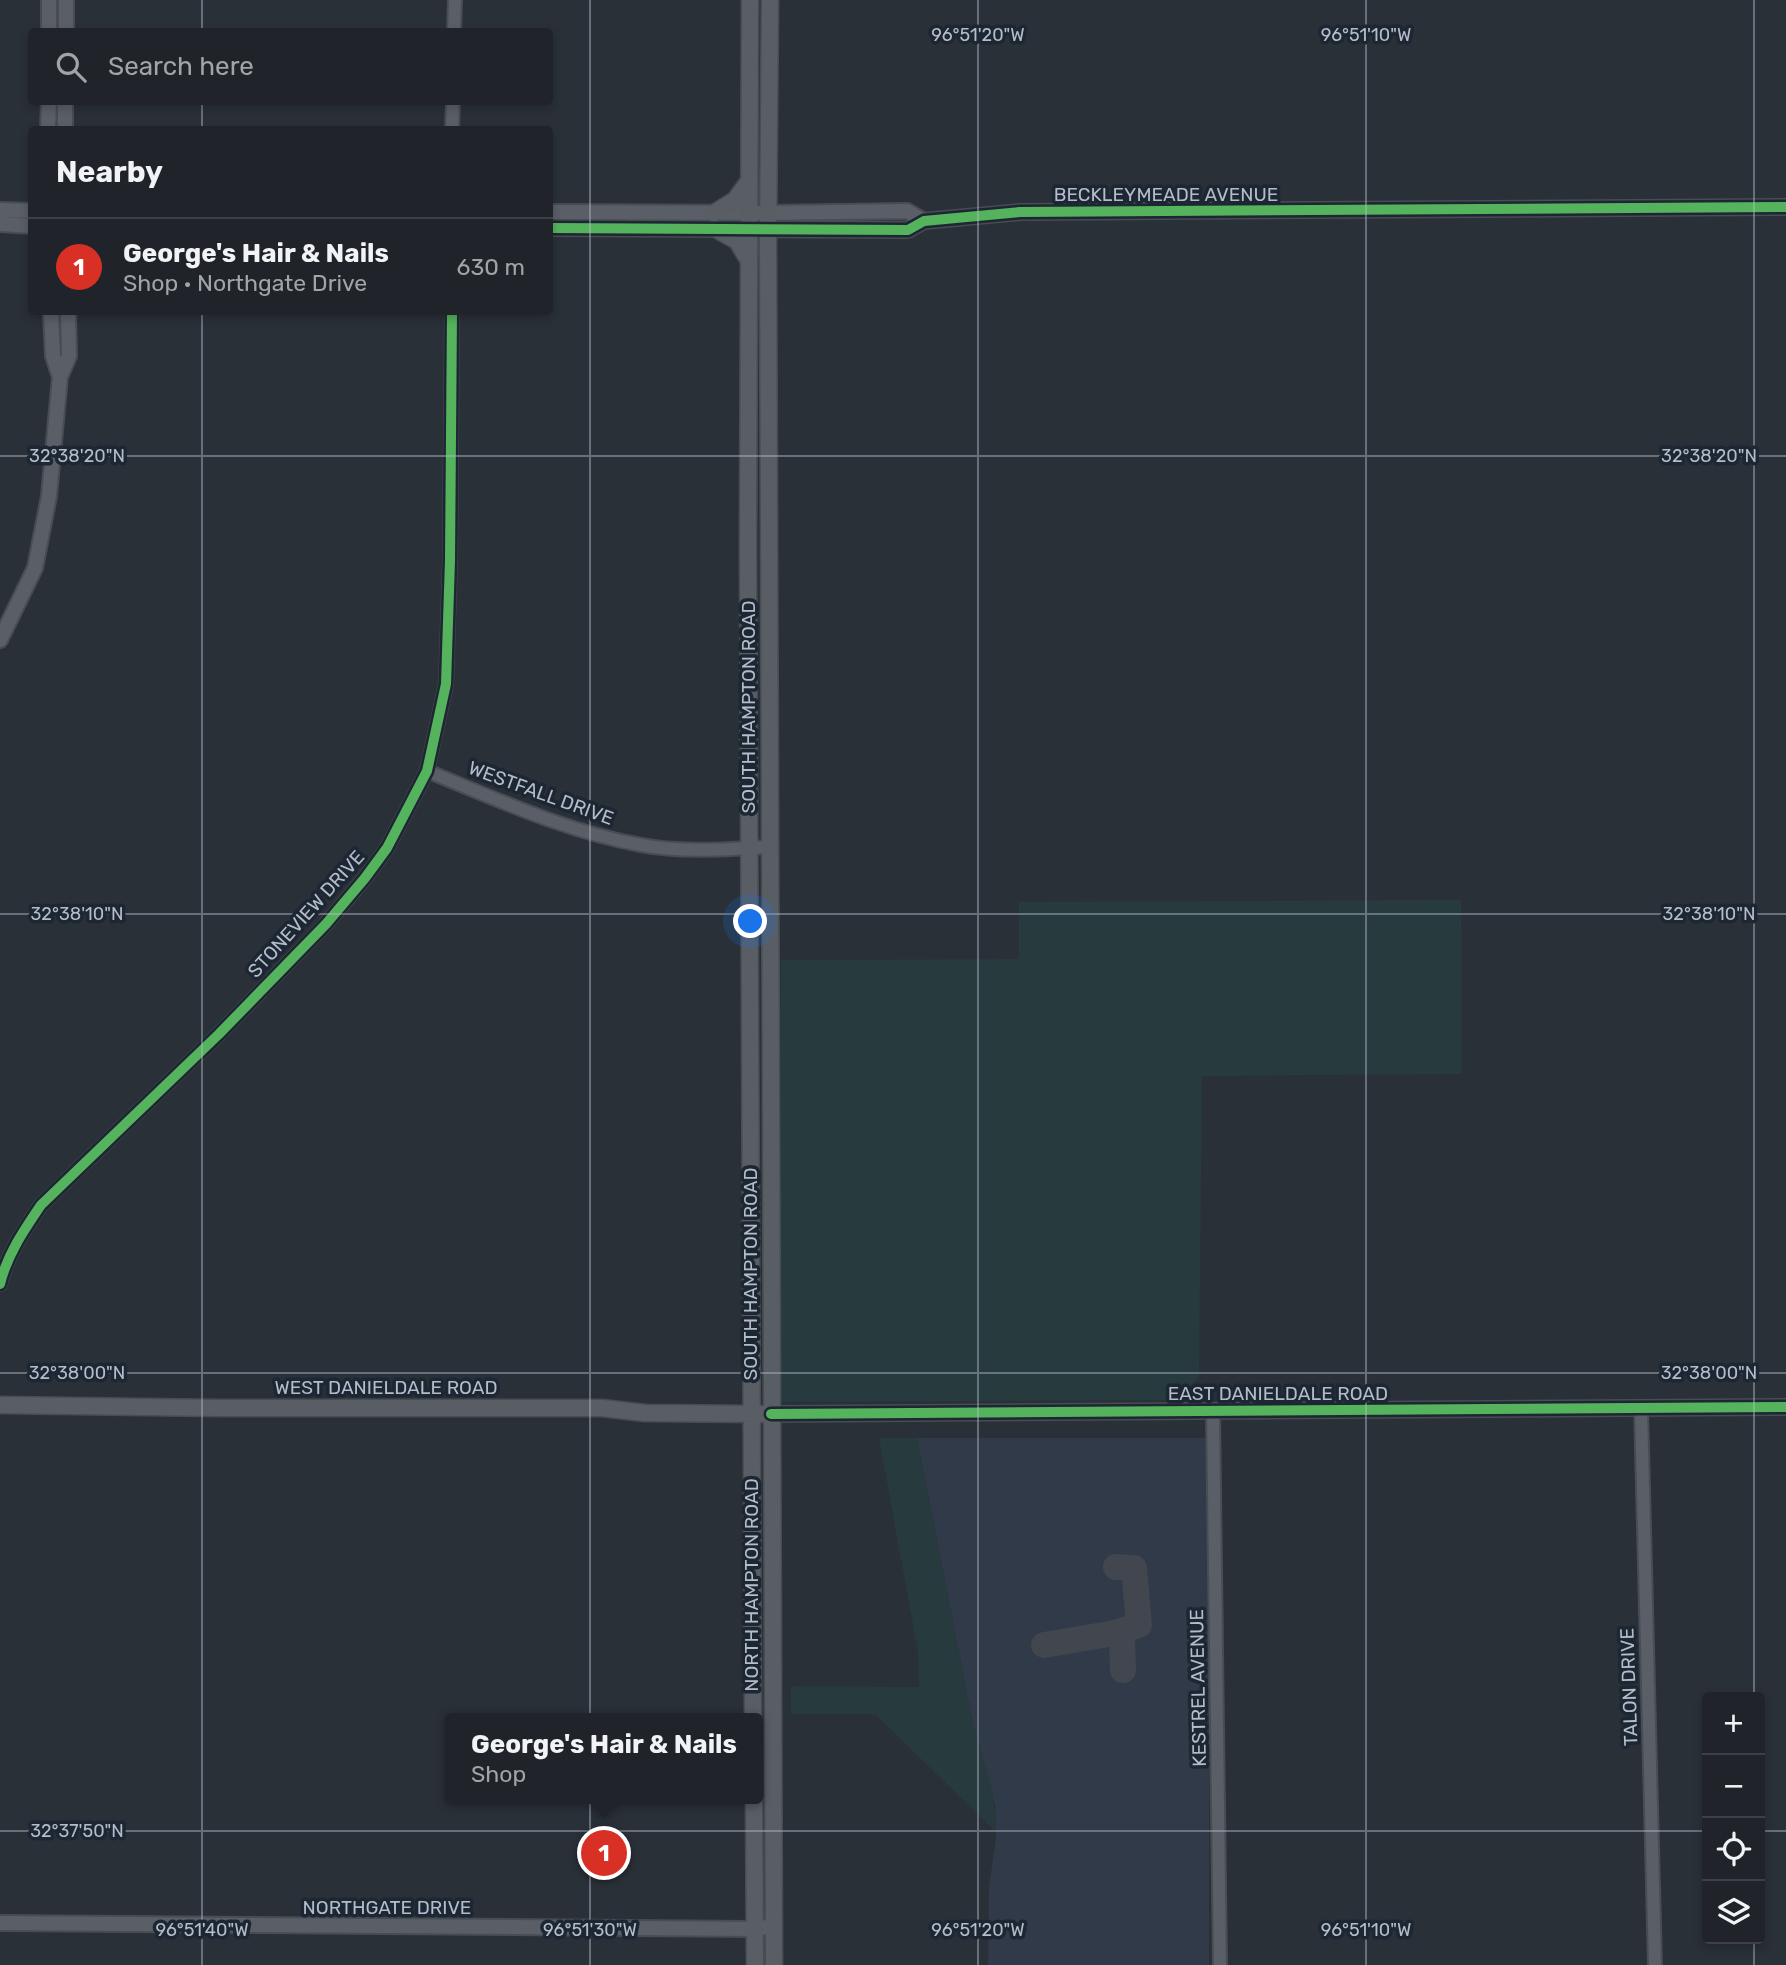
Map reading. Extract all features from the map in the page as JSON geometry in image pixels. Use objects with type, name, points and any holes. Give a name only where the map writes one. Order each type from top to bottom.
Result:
[{"type":"main road","name":"SOUTH HAMPTON ROAD","points":[[750,0],[751,1414]]},
{"type":"main road","name":"SOUTH HAMPTON ROAD","points":[[770,0],[768,221],[771,1414]]},
{"type":"main road","points":[[749,181],[735,200],[714,220],[737,241],[749,261]]},
{"type":"main road","points":[[750,1125],[770,1125]]},
{"type":"main road","name":"WEST DANIELDALE ROAD","points":[[0,1405],[602,1408],[645,1413],[771,1414]]},
{"type":"main road","name":"NORTH HAMPTON ROAD","points":[[751,1414],[753,1713]]},
{"type":"main road","name":"NORTH HAMPTON ROAD","points":[[771,1414],[772,1641],[765,1794],[774,1965]]},
{"type":"main road","points":[[752,1639],[772,1641]]},
{"type":"main road","points":[[754,1804],[755,1965]]},
{"type":"street","points":[[49,0],[49,28]]},
{"type":"street","points":[[66,0],[66,28]]},
{"type":"street","points":[[454,28],[455,0]]},
{"type":"street","points":[[48,126],[49,105]]},
{"type":"street","points":[[65,105],[65,126]]},
{"type":"street","points":[[452,126],[453,105]]},
{"type":"street","name":"BECKLEYMEADE AVENUE","points":[[553,212],[714,220],[749,229],[768,221],[907,211],[924,221],[1020,212],[1786,207]]},
{"type":"street","points":[[0,210],[28,211]]},
{"type":"street","name":"BECKLEYMEADE AVENUE","points":[[553,228],[714,220],[749,212],[768,221]]},
{"type":"street","points":[[0,224],[28,226]]},
{"type":"street","points":[[51,315],[52,356],[60,377]]},
{"type":"street","points":[[0,640],[35,568],[48,496],[60,377],[69,355],[68,315]]},
{"type":"street","name":"STONEVIEW DRIVE","points":[[0,1284],[23,1231],[41,1205],[219,1034],[326,924],[365,878],[387,848],[427,771],[446,684],[452,315]]},
{"type":"street","name":"WESTFALL DRIVE","points":[[427,771],[592,834],[642,845],[687,850],[770,847]]},
{"type":"street","name":"EAST DANIELDALE ROAD","points":[[771,1414],[1786,1407]]},
{"type":"street","name":"TALON DRIVE","points":[[1642,1408],[1655,1965]]},
{"type":"street","name":"KESTREL AVENUE","points":[[1213,1412],[1220,1965]]},
{"type":"street","name":"NORTHGATE DRIVE","points":[[0,1923],[774,1926]]},
{"type":"shaded area","points":[[917,1438],[1209,1438],[1209,1965],[988,1965],[989,1888],[996,1837],[995,1805],[971,1715]]},
{"type":"green space","points":[[1461,900],[1462,1074],[1202,1076],[1199,1377],[1176,1400],[781,1402],[781,960],[1019,959],[1019,902]]},
{"type":"green space","points":[[879,1438],[917,1438],[971,1715],[993,1794],[996,1832],[875,1714],[791,1714],[791,1686],[919,1687],[918,1652]]},
{"type":"taxiway","points":[[1044,1645],[1115,1633],[1139,1625],[1134,1568],[1116,1567]]},
{"type":"taxiway","points":[[1115,1633],[1122,1639],[1123,1670]]},
{"type":"cycle path","points":[[553,228],[908,230],[924,221],[1020,212],[1786,207]]},
{"type":"cycle path","points":[[0,1284],[22,1233],[41,1205],[219,1034],[326,924],[365,878],[387,848],[427,771],[446,684],[452,315]]},
{"type":"cycle path","points":[[771,1414],[1786,1407]]},
{"type":"place","name":"George's Hair & Nails","points":[[604,1853]]}]
